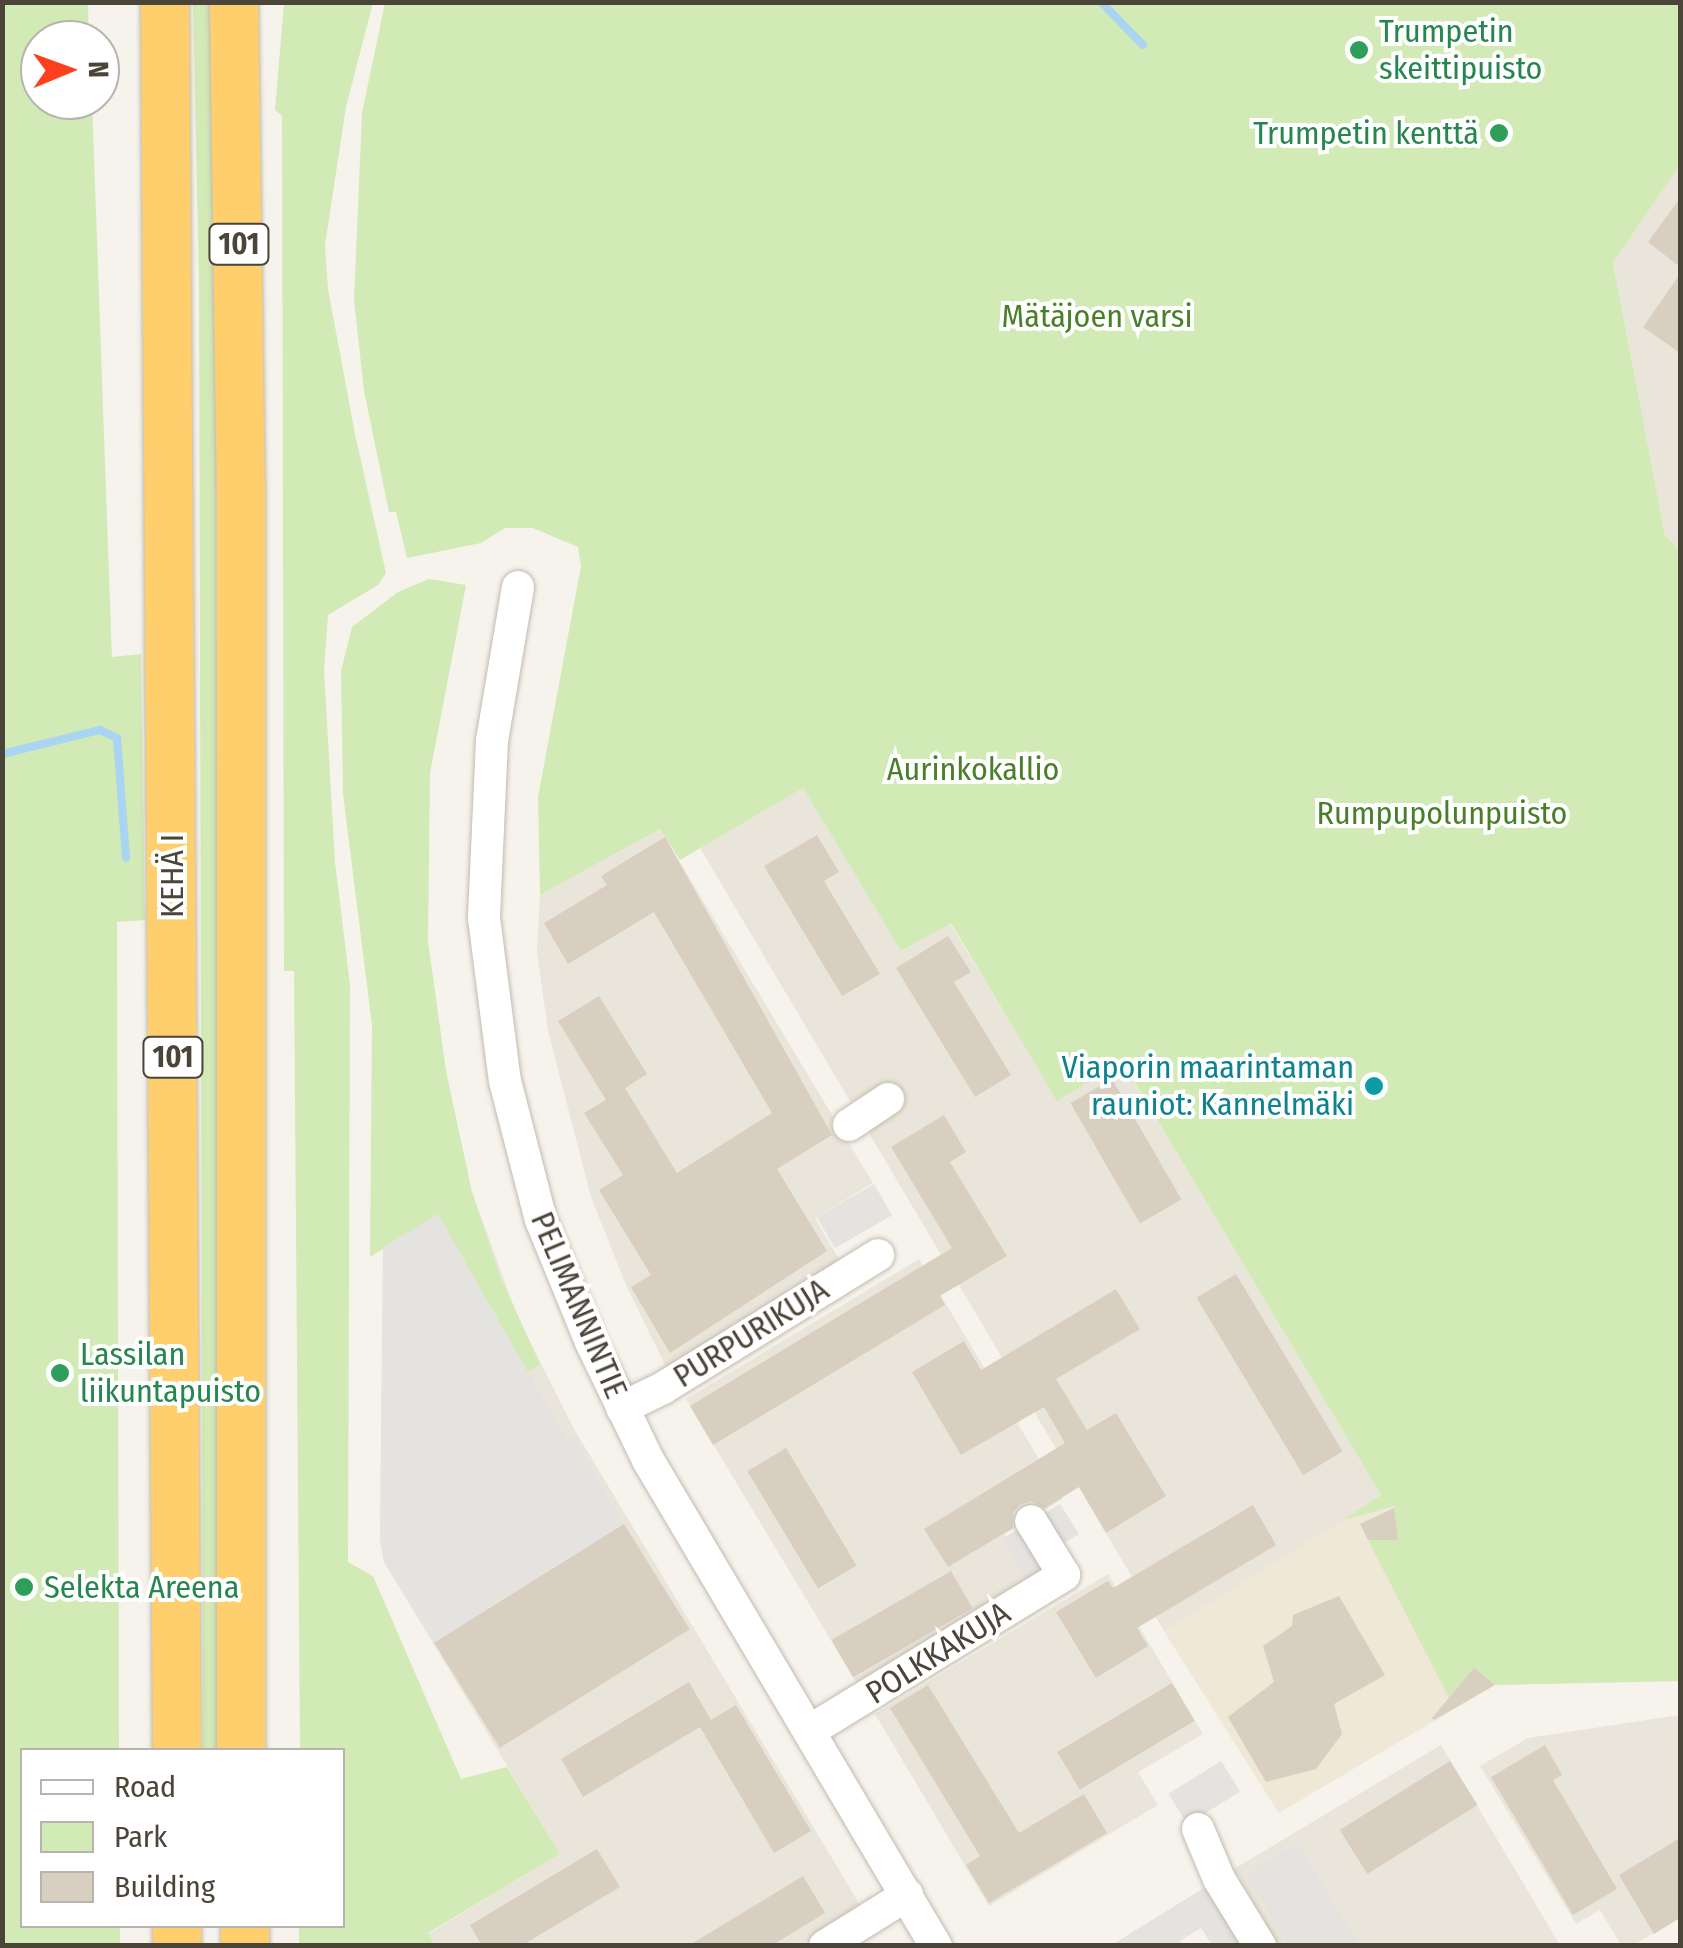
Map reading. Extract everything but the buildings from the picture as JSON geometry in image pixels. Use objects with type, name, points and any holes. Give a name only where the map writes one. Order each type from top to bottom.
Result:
[{"type":"highway","name":"KEHÄ I","points":[[166,2],[177,1748]]},
{"type":"highway","name":"101","points":[[234,2],[241,486],[241,1748]]},
{"type":"street","name":"PELIMANNINTIE","points":[[518,587],[492,740],[485,823],[484,918],[492,1004],[505,1081],[541,1220],[622,1408],[936,1946]]},
{"type":"street","points":[[849,1125],[888,1098]]},
{"type":"street","name":"PURPURIKUJA","points":[[622,1408],[664,1388],[878,1255]]},
{"type":"street","name":"POLKKAKUJA","points":[[811,1730],[1064,1575],[1031,1521]]},
{"type":"street","points":[[1198,1829],[1219,1879],[1260,1946]]},
{"type":"street","points":[[824,1946],[907,1895]]},
{"type":"shaded area","points":[[1680,165],[1680,551],[1665,535],[1613,261]]},
{"type":"shaded area","points":[[803,788],[901,951],[950,923],[1057,1100],[1121,1060],[1381,1495],[1343,1521],[1279,1813],[1164,1631],[700,848]]},
{"type":"shaded area","points":[[660,829],[873,1183],[815,1218],[844,1268],[669,1373],[626,1285],[591,1197],[548,1031],[537,952],[540,895]]},
{"type":"shaded area","points":[[874,1184],[892,1215],[835,1248],[817,1217]]},
{"type":"shaded area","points":[[472,1192],[518,1318],[574,1429],[862,1908],[800,1945],[435,1945],[428,1934],[560,1854],[384,1562],[380,1540],[383,1247]]},
{"type":"shaded area","points":[[438,1214],[566,1439],[573,1436],[624,1524],[434,1642],[384,1562],[380,1540],[383,1247]]},
{"type":"shaded area","points":[[919,1259],[1063,1499],[1004,1534],[1033,1583],[859,1687],[686,1399]]},
{"type":"shaded area","points":[[1060,1504],[1079,1534],[1050,1552],[1057,1563],[1027,1581],[1002,1539]]},
{"type":"shaded area","points":[[1394,1505],[1680,1681],[1495,1685],[1279,1813],[1164,1631],[1343,1520]]},
{"type":"shaded area","points":[[1108,1574],[1203,1734],[1138,1772],[1158,1805],[989,1906],[875,1714]]},
{"type":"shaded area","points":[[1680,1715],[1680,1917],[1634,1945],[1621,1945],[1600,1910],[1576,1924],[1480,1766],[1528,1738]]},
{"type":"shaded area","points":[[1441,1745],[1560,1945],[1279,1945],[1234,1869]]},
{"type":"shaded area","points":[[1221,1761],[1240,1792],[1187,1824],[1168,1794]]},
{"type":"shaded area","points":[[1298,1843],[1359,1945],[1289,1945],[1246,1874]]},
{"type":"shaded area","points":[[1207,1886],[1244,1945],[1212,1945],[1201,1928],[1180,1941],[1182,1945],[1110,1946]]},
{"type":"green space","points":[[2,3],[88,3],[88,20],[20,20],[20,120],[93,120],[112,657],[141,654],[145,920],[117,922],[119,1748],[20,1748],[20,1928],[120,1928],[120,1945],[3,1946]]},
{"type":"green space","points":[[193,3],[210,3],[215,142],[220,1748],[203,1748],[199,284]]},
{"type":"green space","points":[[284,3],[373,3],[346,107],[325,245],[328,289],[386,573],[378,585],[328,615],[324,670],[335,862],[350,985],[348,1562],[373,1576],[461,1779],[507,1767],[560,1854],[428,1933],[435,1945],[299,1945],[299,1928],[345,1928],[345,1748],[300,1748],[294,971],[284,971],[282,116],[275,110]]},
{"type":"green space","points":[[385,3],[1680,3],[1680,165],[1613,262],[1665,535],[1680,551],[1680,1681],[1495,1685],[1474,1669],[1449,1698],[1368,1540],[1397,1539],[1394,1506],[1343,1520],[1381,1495],[1122,1061],[1057,1101],[951,923],[901,951],[803,788],[680,860],[660,829],[540,895],[538,797],[581,566],[578,547],[533,528],[505,528],[481,543],[407,558],[396,512],[389,512],[364,391],[354,300],[362,113]]},
{"type":"green space","points":[[429,579],[466,585],[430,773],[428,941],[446,1071],[472,1192],[500,1276],[540,1364],[527,1373],[438,1214],[370,1257],[372,1025],[343,794],[341,671],[352,627],[398,592]]},
{"type":"waterway","points":[[1101,2],[1143,45]]},
{"type":"waterway","points":[[2,754],[100,730],[117,738],[126,858]]},
{"type":"place","name":"Trumpetin skeittipuisto","points":[[1359,50]]},
{"type":"place","name":"Trumpetin kenttä","points":[[1499,133]]},
{"type":"place","name":"Viaporin maarintaman rauniot: Kannelmäki","points":[[1374,1086]]},
{"type":"place","name":"Lassilan liikuntapuisto","points":[[60,1373]]},
{"type":"place","name":"Selekta Areena","points":[[24,1587]]},
{"type":"park label","name":"Mätäjoen varsi","points":[[1097,316]]},
{"type":"park label","name":"Aurinkokallio","points":[[973,769]]},
{"type":"park label","name":"Rumpupolunpuisto","points":[[1442,813]]}]
